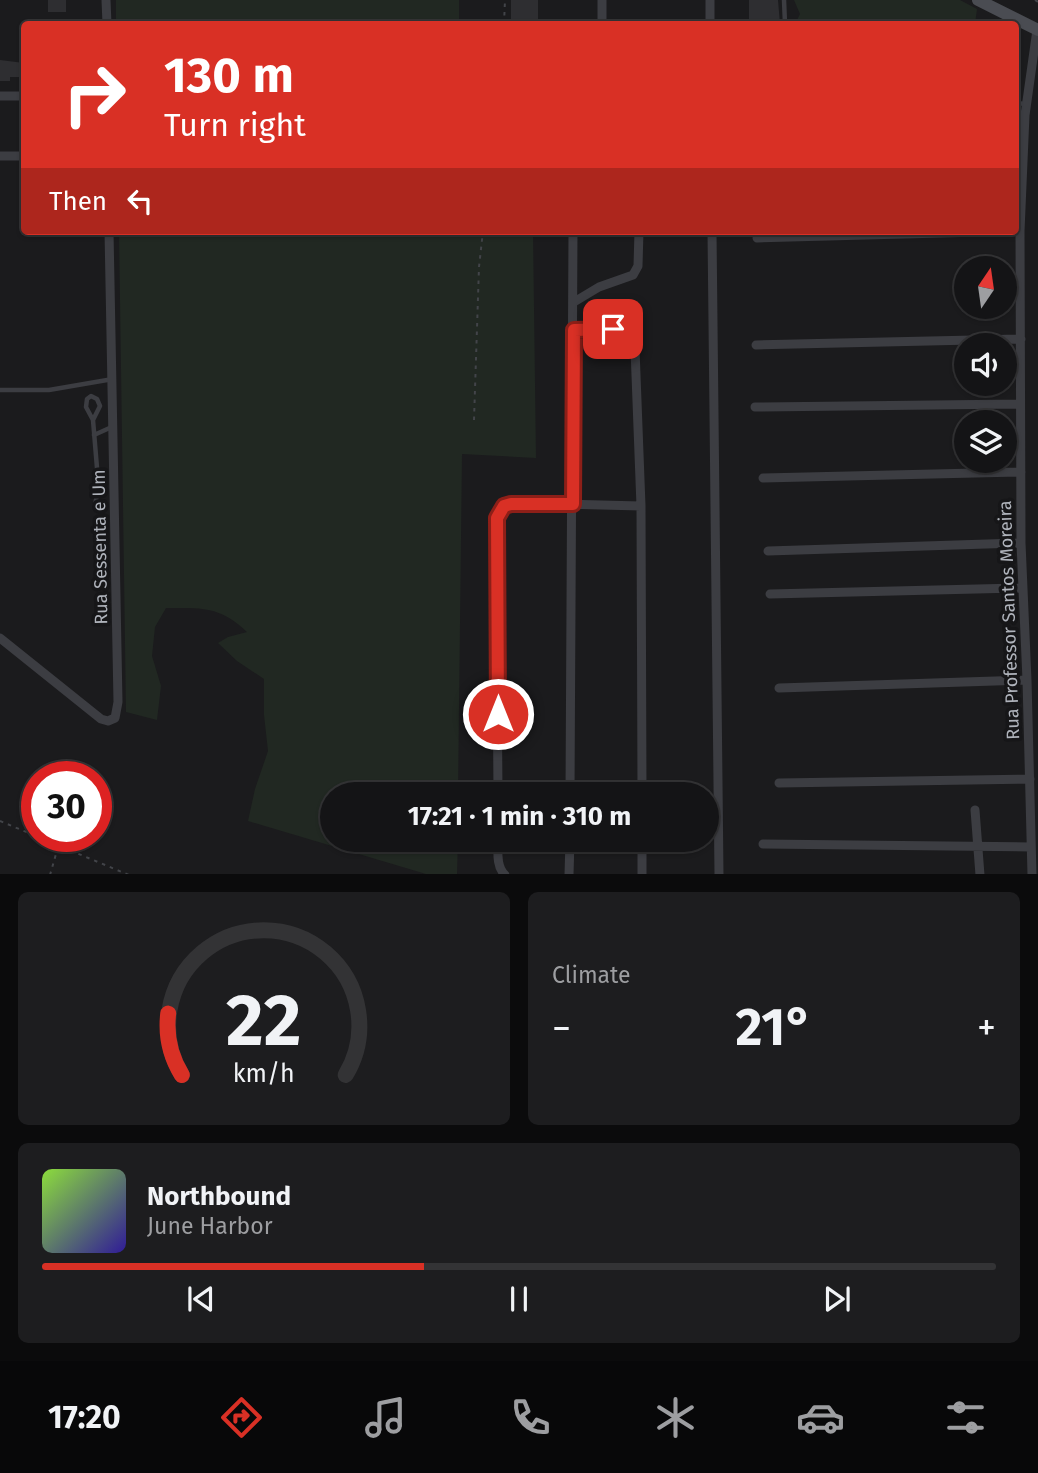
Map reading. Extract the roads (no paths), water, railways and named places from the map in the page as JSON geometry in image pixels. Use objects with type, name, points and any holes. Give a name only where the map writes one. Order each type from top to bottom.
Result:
[{"type":"main road","points":[[978,0],[1037,30]]},
{"type":"street","points":[[106,0],[107,21]]},
{"type":"street","points":[[601,21],[602,0]]},
{"type":"street","points":[[710,0],[710,21]]},
{"type":"street","name":"Rua Professor Santos Moreira","points":[[1019,177],[1037,30]]},
{"type":"street","points":[[0,96],[21,96]]},
{"type":"street","points":[[0,156],[21,156]]},
{"type":"street","name":"Rua Professor Santos Moreira","points":[[1019,209],[1021,542],[1030,779],[1035,825],[1031,847],[1032,874]]},
{"type":"street","name":"Rua Sessenta e Um","points":[[0,638],[100,719],[108,721],[115,718],[118,702],[109,235]]},
{"type":"street","points":[[570,782],[573,235]]},
{"type":"street","points":[[574,302],[599,287],[633,275],[638,266],[639,235]]},
{"type":"street","points":[[712,235],[719,874]]},
{"type":"street","points":[[757,238],[870,235]]},
{"type":"street","points":[[574,330],[613,329],[629,332],[632,337],[641,506],[642,782]]},
{"type":"street","points":[[756,345],[1021,338]]},
{"type":"street","points":[[755,407],[1020,404]]},
{"type":"street","points":[[763,478],[1021,472]]},
{"type":"street","points":[[498,782],[497,518],[504,506],[511,504],[641,506]]},
{"type":"street","points":[[768,551],[1021,542]]},
{"type":"street","points":[[770,594],[1022,588]]},
{"type":"street","points":[[779,688],[1027,680]]},
{"type":"street","points":[[779,783],[1030,779]]},
{"type":"street","points":[[975,810],[980,874]]},
{"type":"street","points":[[763,844],[1031,847]]},
{"type":"street","points":[[498,852],[498,864],[505,874]]},
{"type":"street","points":[[569,874],[570,852]]},
{"type":"street","points":[[642,852],[642,874]]},
{"type":"lane","points":[[784,0],[785,21]]},
{"type":"lane","points":[[1019,103],[1026,104]]},
{"type":"lane","points":[[0,390],[49,390],[113,379]]},
{"type":"lane","points":[[93,420],[100,406],[97,398],[91,396],[87,399],[86,407],[93,420],[98,490],[95,505]]},
{"type":"lane","points":[[94,435],[114,425]]}]
